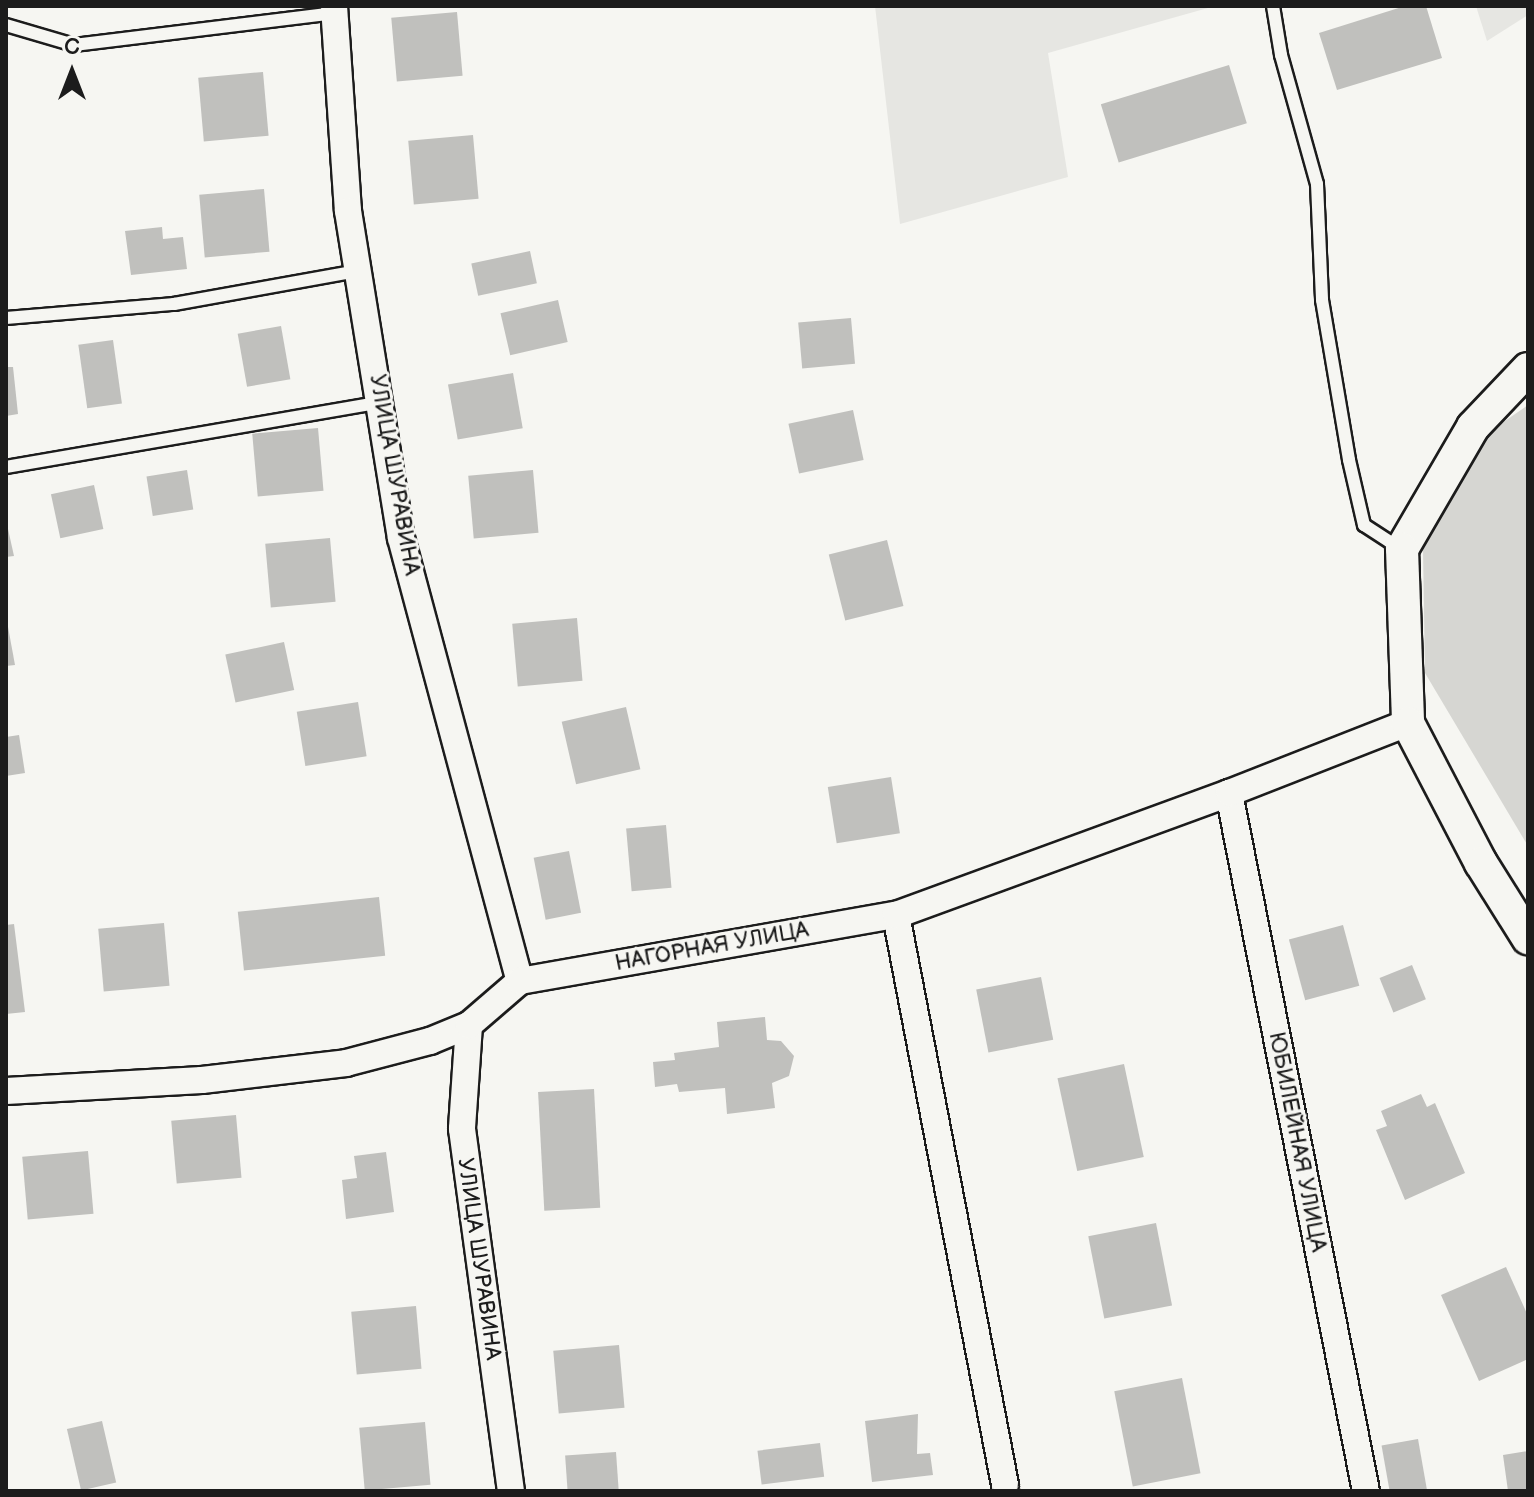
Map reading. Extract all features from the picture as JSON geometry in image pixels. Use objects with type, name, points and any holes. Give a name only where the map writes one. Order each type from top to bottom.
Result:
[{"type":"street","name":"УЛИЦА ШУРАВИНА","points":[[334,9],[348,211],[401,538],[520,981]]},
{"type":"street","points":[[1528,369],[1473,427],[1402,549],[1408,723],[1481,863],[1528,938]]},
{"type":"street","name":"НАГОРНАЯ УЛИЦА","points":[[520,981],[896,915],[1229,793],[1408,723]]},
{"type":"street","name":"ЮБИЛЕЙНАЯ УЛИЦА","points":[[1229,793],[1366,1491]]},
{"type":"street","points":[[896,915],[1005,1485]]},
{"type":"street","points":[[6,1091],[202,1080],[346,1063],[430,1041],[469,1025],[520,981]]},
{"type":"street","name":"УЛИЦА ШУРАВИНА","points":[[469,1025],[462,1129],[511,1491]]},
{"type":"lane","points":[[1273,6],[1281,55],[1317,184],[1322,300],[1349,460],[1364,525],[1402,549]]},
{"type":"lane","points":[[6,25],[74,45],[334,9]]},
{"type":"lane","points":[[6,318],[174,304],[358,271]]},
{"type":"lane","points":[[6,467],[381,402]]},
{"type":"shaded area","points":[[875,6],[1215,6],[1048,53],[1068,177],[900,224]]},
{"type":"shaded area","points":[[1476,6],[1528,6],[1528,15],[1487,41]]},
{"type":"shaded area","points":[[1528,405],[1528,846],[1425,673],[1423,550],[1486,434]]},
{"type":"building","points":[[1405,6],[1426,6],[1442,58],[1337,90],[1319,33]]},
{"type":"building","points":[[457,12],[463,76],[397,82],[391,18]]},
{"type":"building","points":[[1229,65],[1247,123],[1119,163],[1101,104]]},
{"type":"building","points":[[263,72],[269,136],[204,141],[198,78]]},
{"type":"building","points":[[473,135],[479,199],[414,204],[408,141]]},
{"type":"building","points":[[264,189],[269,252],[205,257],[199,195]]},
{"type":"building","points":[[162,227],[163,239],[183,237],[187,269],[131,275],[125,231]]},
{"type":"building","points":[[530,251],[537,283],[478,296],[471,263]]},
{"type":"building","points":[[558,300],[568,342],[510,355],[501,313]]},
{"type":"building","points":[[851,318],[855,364],[802,368],[798,323]]},
{"type":"building","points":[[281,326],[290,379],[247,387],[238,334]]},
{"type":"building","points":[[113,340],[122,403],[87,408],[78,345]]},
{"type":"building","points":[[6,367],[13,367],[18,414],[6,416]]},
{"type":"building","points":[[513,373],[523,428],[458,440],[448,384]]},
{"type":"building","points":[[853,410],[864,460],[799,474],[788,424]]},
{"type":"building","points":[[318,428],[323,491],[258,497],[252,434]]},
{"type":"building","points":[[187,470],[193,510],[153,516],[147,476]]},
{"type":"building","points":[[533,470],[538,533],[474,538],[468,476]]},
{"type":"building","points":[[94,485],[103,529],[60,538],[51,494]]},
{"type":"building","points":[[6,520],[14,556],[6,557]]},
{"type":"building","points":[[330,538],[336,602],[271,607],[265,544]]},
{"type":"building","points":[[887,540],[903,606],[845,620],[829,555]]},
{"type":"building","points":[[6,616],[15,665],[6,666]]},
{"type":"building","points":[[577,618],[582,681],[518,686],[512,624]]},
{"type":"building","points":[[284,642],[294,690],[235,702],[225,654]]},
{"type":"building","points":[[358,702],[367,756],[305,766],[297,712]]},
{"type":"building","points":[[626,707],[640,769],[576,784],[562,722]]},
{"type":"building","points":[[19,735],[25,773],[6,776],[6,737]]},
{"type":"building","points":[[891,777],[900,833],[837,843],[828,787]]},
{"type":"building","points":[[666,825],[671,888],[632,891],[626,828]]},
{"type":"building","points":[[569,851],[581,913],[546,920],[534,858]]},
{"type":"building","points":[[379,897],[385,956],[244,971],[238,912]]},
{"type":"building","points":[[164,923],[169,986],[104,992],[98,929]]},
{"type":"building","points":[[14,924],[25,1012],[6,1014],[6,925]]},
{"type":"building","points":[[1343,925],[1359,986],[1305,1000],[1289,939]]},
{"type":"building","points":[[1412,965],[1426,999],[1393,1012],[1380,978]]},
{"type":"building","points":[[1041,977],[1053,1040],[988,1052],[976,990]]},
{"type":"building","points":[[765,1017],[767,1040],[781,1041],[794,1056],[789,1076],[772,1083],[775,1108],[727,1114],[725,1088],[679,1092],[677,1084],[655,1087],[653,1062],[675,1060],[674,1053],[719,1047],[717,1022]]},
{"type":"building","points":[[1124,1064],[1144,1157],[1077,1171],[1057,1078]]},
{"type":"building","points":[[594,1089],[600,1208],[544,1211],[538,1092]]},
{"type":"building","points":[[1421,1094],[1427,1107],[1435,1103],[1465,1173],[1405,1200],[1376,1130],[1387,1126],[1381,1111]]},
{"type":"building","points":[[236,1115],[241,1178],[177,1183],[171,1121]]},
{"type":"building","points":[[88,1151],[93,1214],[28,1220],[22,1157]]},
{"type":"building","points":[[386,1152],[394,1212],[346,1219],[342,1180],[357,1178],[354,1156]]},
{"type":"building","points":[[1156,1223],[1172,1305],[1104,1319],[1088,1236]]},
{"type":"building","points":[[1506,1267],[1528,1316],[1528,1359],[1479,1381],[1441,1295]]},
{"type":"building","points":[[416,1306],[421,1369],[357,1374],[351,1312]]},
{"type":"building","points":[[619,1345],[624,1408],[559,1414],[553,1351]]},
{"type":"building","points":[[1182,1378],[1201,1473],[1133,1486],[1114,1391]]},
{"type":"building","points":[[918,1414],[917,1454],[930,1453],[933,1475],[872,1482],[865,1421]]},
{"type":"building","points":[[102,1421],[116,1482],[81,1490],[67,1429]]},
{"type":"building","points":[[425,1422],[430,1485],[365,1491],[359,1428]]},
{"type":"building","points":[[1418,1439],[1427,1491],[1390,1491],[1382,1445]]},
{"type":"building","points":[[820,1443],[824,1477],[762,1484],[757,1451]]},
{"type":"building","points":[[1528,1451],[1528,1491],[1508,1491],[1503,1455]]},
{"type":"building","points":[[616,1452],[619,1491],[568,1491],[565,1456]]}]
